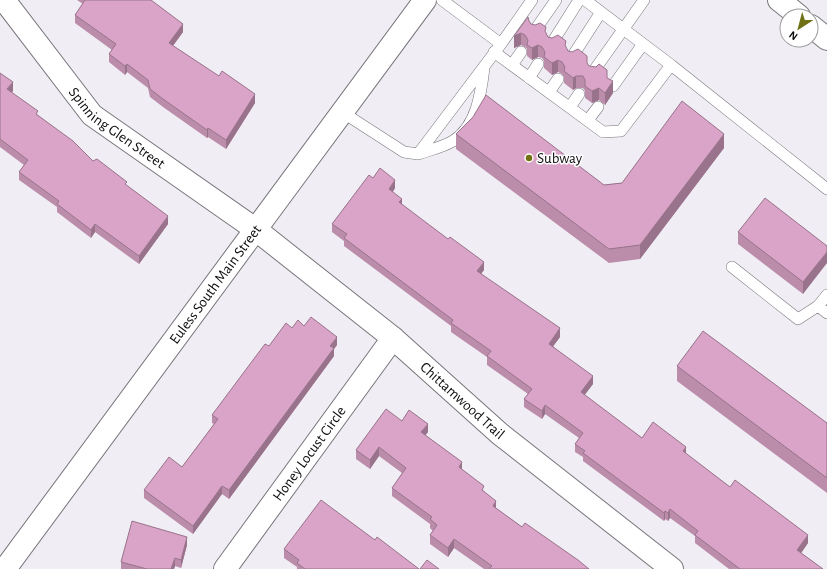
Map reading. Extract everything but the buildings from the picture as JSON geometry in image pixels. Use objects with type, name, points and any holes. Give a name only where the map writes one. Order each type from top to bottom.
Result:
[{"type":"street","name":"Spinning Glen Street","points":[[4,0],[92,115],[255,229]]},
{"type":"street","name":"Euless South Main Street","points":[[5,569],[425,0]]},
{"type":"street","points":[[779,0],[789,8]]},
{"type":"street","points":[[819,32],[827,39]]},
{"type":"street","name":"Chittamwood Trail","points":[[255,229],[393,338],[500,434],[672,569]]},
{"type":"street","name":"Honey Locust Circle","points":[[225,569],[393,338]]},
{"type":"lane","points":[[442,0],[497,48],[512,65],[603,132],[621,131],[671,65]]},
{"type":"lane","points":[[418,154],[485,66],[532,0]]},
{"type":"lane","points":[[535,30],[556,0]]},
{"type":"lane","points":[[552,43],[579,0]]},
{"type":"lane","points":[[585,0],[671,65],[827,189]]},
{"type":"lane","points":[[593,72],[622,28],[644,0]]},
{"type":"lane","points":[[572,57],[602,12]]},
{"type":"lane","points":[[613,86],[643,44]]},
{"type":"lane","points":[[512,65],[521,52]]},
{"type":"lane","points":[[529,78],[538,64]]},
{"type":"lane","points":[[342,112],[404,152],[418,154],[448,144],[463,131],[479,104],[485,66]]},
{"type":"lane","points":[[549,92],[558,79]]},
{"type":"lane","points":[[570,107],[579,94]]},
{"type":"lane","points":[[588,120],[598,107]]},
{"type":"lane","points":[[732,267],[798,319],[818,306],[827,295]]},
{"type":"lane","points":[[818,306],[827,313]]},
{"type":"place","name":"Subway","points":[[529,158]]}]
